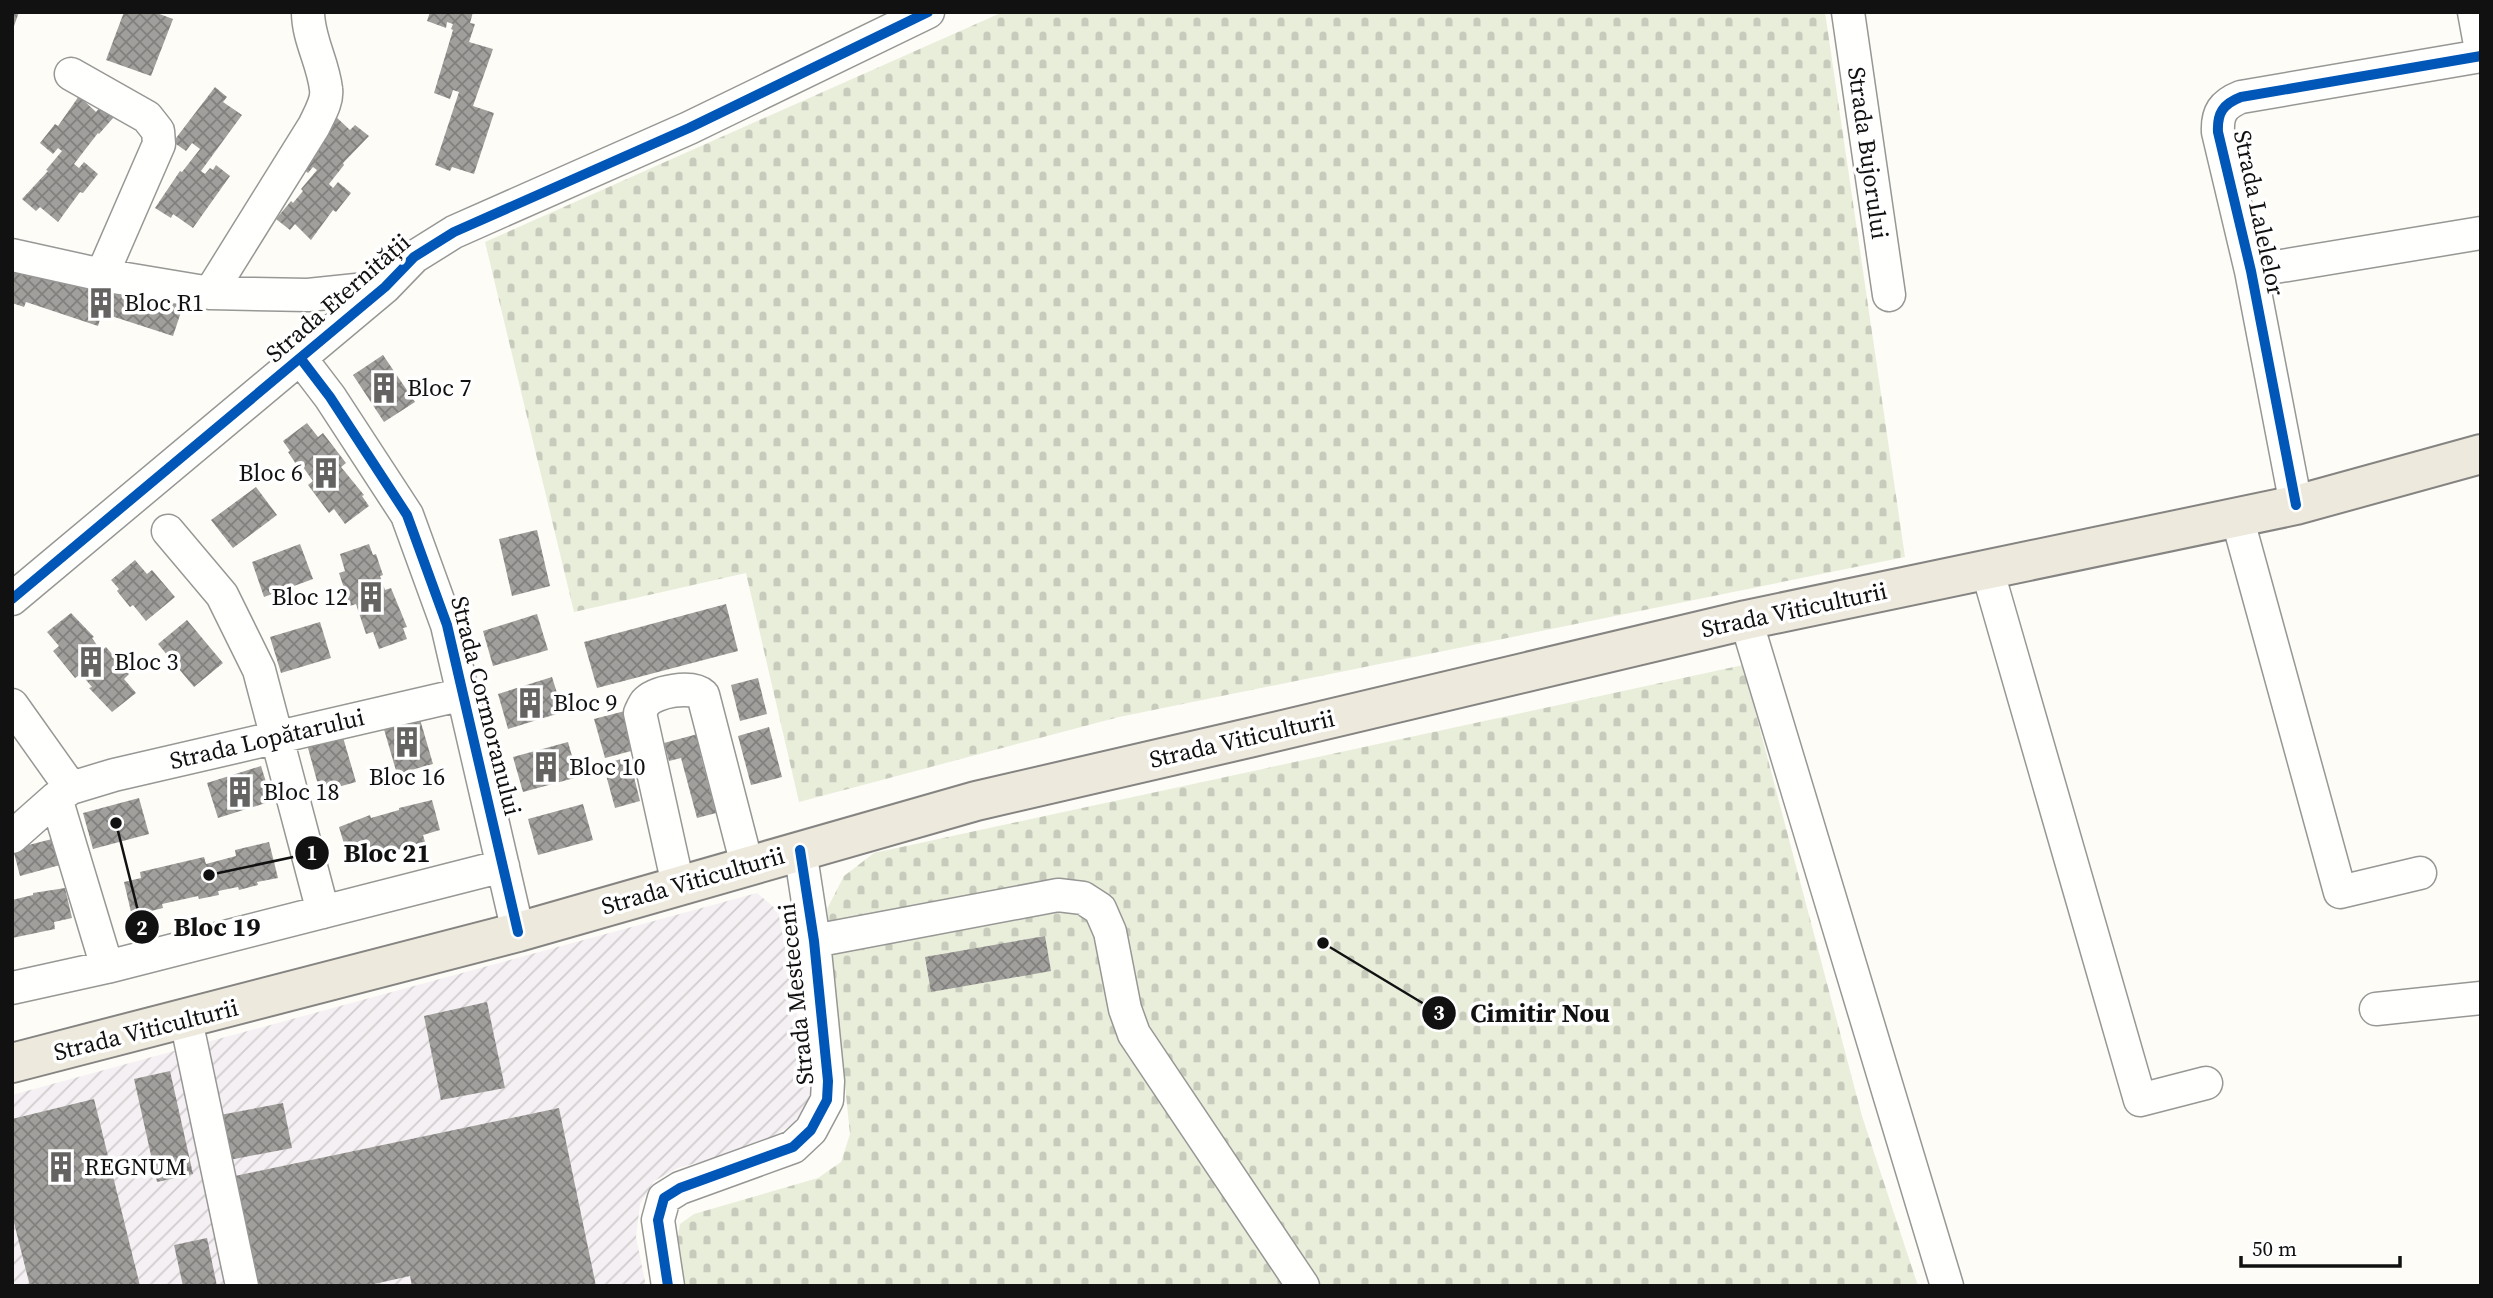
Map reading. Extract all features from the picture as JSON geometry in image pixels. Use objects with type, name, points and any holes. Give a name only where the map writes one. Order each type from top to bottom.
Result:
[{"type":"main road","name":"Strada Viticulturii","points":[[12,1063],[518,932],[800,849],[976,801],[1746,620],[2295,505],[2481,454]]},
{"type":"street","points":[[210,293],[314,126],[323,105],[327,90],[308,27],[308,12]]},
{"type":"street","points":[[872,12],[915,19]]},
{"type":"street","name":"Strada Bujorului","points":[[1848,12],[1889,295]]},
{"type":"street","points":[[2474,12],[2481,50]]},
{"type":"street","name":"Strada Eternității","points":[[12,599],[154,478],[301,359],[385,287],[414,257],[454,232],[689,128],[915,19]]},
{"type":"street","name":"Strada Lalelelor","points":[[2295,505],[2251,271],[2217,120],[2222,108],[2241,97],[2481,56]]},
{"type":"street","points":[[71,75],[147,117],[158,131],[159,144],[102,275]]},
{"type":"street","points":[[2251,271],[2481,233]]},
{"type":"street","points":[[12,255],[102,275],[210,293],[308,295],[385,287]]},
{"type":"street","name":"Strada Cormoranului","points":[[301,359],[337,406],[407,515],[447,625],[518,932]]},
{"type":"street","points":[[2237,517],[2340,892],[2420,873]]},
{"type":"street","points":[[168,531],[203,570],[228,607],[259,670],[323,912]]},
{"type":"street","points":[[1987,569],[2140,1100],[2206,1083]]},
{"type":"street","points":[[1746,620],[1947,1286]]},
{"type":"street","points":[[677,885],[640,713],[644,703],[665,693],[687,689],[703,695],[747,865]]},
{"type":"street","name":"Strada Lopătarului","points":[[12,837],[64,793],[114,775],[464,694]]},
{"type":"street","points":[[12,705],[64,793],[107,967]]},
{"type":"street","name":"Strada Mesteceni","points":[[668,1286],[658,1220],[664,1198],[680,1188],[793,1147],[811,1130],[827,1100],[828,1081],[814,941],[800,849]]},
{"type":"street","points":[[12,988],[107,967],[503,866]]},
{"type":"street","points":[[814,941],[1058,895],[1083,898],[1100,909],[1110,932],[1125,1009],[1134,1034],[1303,1286]]},
{"type":"street","points":[[2376,1009],[2481,998]]},
{"type":"street","points":[[186,1020],[242,1286]]},
{"type":"shaded area","points":[[757,893],[778,911],[812,1093],[794,1124],[753,1147],[678,1168],[654,1181],[640,1204],[636,1237],[646,1286],[12,1286],[12,1095]]},
{"type":"green space","points":[[1003,12],[1825,12],[1905,557],[1119,717],[799,802],[746,573],[574,612],[485,242]]},
{"type":"green space","points":[[1743,665],[1862,1116],[1918,1286],[686,1286],[677,1243],[680,1224],[694,1214],[818,1178],[841,1162],[850,1134],[827,909],[844,876],[874,853]]},
{"type":"building","points":[[12,12],[19,12],[13,29],[12,29]]},
{"type":"building","points":[[124,12],[154,12],[173,19],[151,76],[106,60]]},
{"type":"building","points":[[430,12],[473,12],[470,23],[475,24],[469,42],[493,49],[473,106],[494,113],[474,174],[452,167],[450,171],[435,165],[459,92],[453,90],[450,99],[434,93],[453,24],[447,22],[446,28],[427,21]]},
{"type":"building","points":[[215,87],[227,97],[223,102],[242,115],[201,171],[205,174],[216,165],[230,176],[193,228],[173,214],[171,218],[155,208],[180,171],[182,172],[200,149],[192,143],[186,151],[173,142]]},
{"type":"building","points":[[79,96],[96,112],[101,106],[114,117],[74,164],[79,168],[84,162],[98,174],[83,193],[80,192],[58,222],[40,207],[36,211],[22,199],[62,151],[58,148],[53,154],[40,143],[55,124],[58,126]]},
{"type":"building","points":[[334,115],[350,130],[355,125],[369,136],[343,163],[329,184],[333,188],[338,182],[351,193],[336,212],[333,210],[311,240],[295,224],[290,230],[276,219],[291,201],[293,203],[317,170],[313,167],[308,173],[294,162]]},
{"type":"building","name":"Bloc R1","points":[[12,269],[35,277],[37,270],[108,293],[112,282],[183,306],[173,336],[102,313],[98,326],[26,302],[24,307],[12,303]]},
{"type":"building","name":"Bloc 7","points":[[383,355],[415,402],[384,422],[353,375]]},
{"type":"building","name":"Bloc 6","points":[[307,423],[318,437],[323,433],[346,463],[341,467],[364,495],[362,496],[369,506],[345,524],[334,509],[329,513],[308,485],[313,481],[303,467],[300,470],[283,441]]},
{"type":"building","points":[[256,487],[277,515],[233,548],[211,520]]},
{"type":"building","points":[[537,530],[550,586],[512,596],[499,539]]},
{"type":"building","points":[[300,544],[313,579],[264,597],[252,562]]},
{"type":"building","name":"Bloc 12","points":[[369,544],[373,555],[376,554],[385,590],[391,588],[407,627],[403,628],[407,639],[379,649],[373,632],[366,634],[356,604],[350,606],[339,573],[345,571],[340,554]]},
{"type":"building","points":[[135,560],[147,574],[152,570],[175,597],[146,621],[133,605],[130,607],[111,580]]},
{"type":"building","points":[[726,604],[738,651],[597,688],[584,642]]},
{"type":"building","name":"Bloc 3","points":[[71,613],[94,637],[92,638],[101,651],[106,647],[129,674],[124,679],[136,693],[112,712],[89,688],[92,687],[81,674],[75,678],[53,651],[59,646],[47,632]]},
{"type":"building","points":[[537,614],[548,650],[493,666],[483,631]]},
{"type":"building","points":[[187,620],[223,663],[194,687],[158,644]]},
{"type":"building","points":[[320,622],[331,658],[281,673],[270,637]]},
{"type":"building","name":"Bloc 9","points":[[552,677],[563,712],[508,729],[498,694]]},
{"type":"building","points":[[758,678],[767,714],[740,721],[731,685]]},
{"type":"building","name":"Bloc 16","points":[[417,709],[433,764],[397,774],[381,719]]},
{"type":"building","points":[[625,711],[635,750],[605,758],[594,719]]},
{"type":"building","points":[[340,727],[356,782],[320,792],[305,737]]},
{"type":"building","points":[[769,727],[782,777],[751,785],[738,736]]},
{"type":"building","points":[[709,731],[714,749],[700,753],[716,813],[697,818],[681,758],[669,761],[664,743]]},
{"type":"building","name":"Bloc 10","points":[[568,742],[578,777],[523,792],[513,757]]},
{"type":"building","points":[[629,757],[640,801],[615,808],[603,764]]},
{"type":"building","name":"Bloc 18","points":[[261,766],[272,801],[218,818],[207,783]]},
{"type":"building","points":[[139,798],[149,834],[93,849],[83,813]]},
{"type":"building","points":[[432,800],[440,830],[423,835],[425,842],[369,858],[367,852],[348,857],[339,827],[370,815],[371,818]]},
{"type":"building","points":[[583,804],[593,840],[538,855],[528,819]]},
{"type":"building","points":[[52,839],[60,865],[20,876],[13,849]]},
{"type":"building","points":[[269,842],[278,878],[257,882],[258,885],[239,890],[238,887],[218,891],[219,895],[199,899],[198,896],[162,904],[163,908],[143,913],[142,909],[131,912],[124,882],[141,878],[140,872],[204,857],[206,864],[236,856],[235,850]]},
{"type":"building","points":[[65,888],[72,918],[54,922],[55,929],[12,938],[12,900],[33,893]]},
{"type":"building","points":[[1045,936],[1051,971],[931,992],[925,957]]},
{"type":"building","points":[[487,1002],[505,1088],[441,1100],[424,1016]]},
{"type":"building","points":[[170,1071],[193,1174],[157,1182],[134,1079]]},
{"type":"building","name":"REGNUM","points":[[94,1099],[140,1286],[30,1286],[12,1215],[12,1119]]},
{"type":"building","points":[[283,1103],[292,1148],[229,1160],[220,1115]]},
{"type":"building","points":[[559,1108],[596,1286],[412,1286],[410,1276],[365,1286],[258,1286],[235,1176]]},
{"type":"building","points":[[207,1238],[217,1286],[183,1286],[174,1245]]},
{"type":"cycle path","points":[[12,599],[385,287],[414,257],[454,232],[689,128],[928,12]]},
{"type":"cycle path","points":[[2296,505],[2251,271],[2218,132],[2220,114],[2226,106],[2241,97],[2481,56]]},
{"type":"cycle path","points":[[301,359],[330,397],[407,515],[447,625],[518,932]]},
{"type":"cycle path","points":[[668,1286],[658,1220],[664,1198],[680,1188],[793,1147],[811,1130],[827,1100],[828,1081],[814,941],[800,850]]},
{"type":"place","name":"Bloc R1","points":[[101,303]]},
{"type":"place","name":"Bloc 7","points":[[384,388]]},
{"type":"place","name":"Bloc 6","points":[[326,473]]},
{"type":"place","name":"Bloc 12","points":[[371,597]]},
{"type":"place","name":"Bloc 3","points":[[91,662]]},
{"type":"place","name":"Bloc 9","points":[[530,703]]},
{"type":"place","name":"Bloc 16","points":[[407,742]]},
{"type":"place","name":"Bloc 10","points":[[546,767]]},
{"type":"place","name":"Bloc 18","points":[[240,792]]},
{"type":"place","name":"Bloc 19","points":[[116,823]]},
{"type":"place","name":"Bloc 21","points":[[209,875]]},
{"type":"place","name":"Cimitir Nou","points":[[1323,943]]},
{"type":"place","name":"REGNUM","points":[[61,1167]]}]
